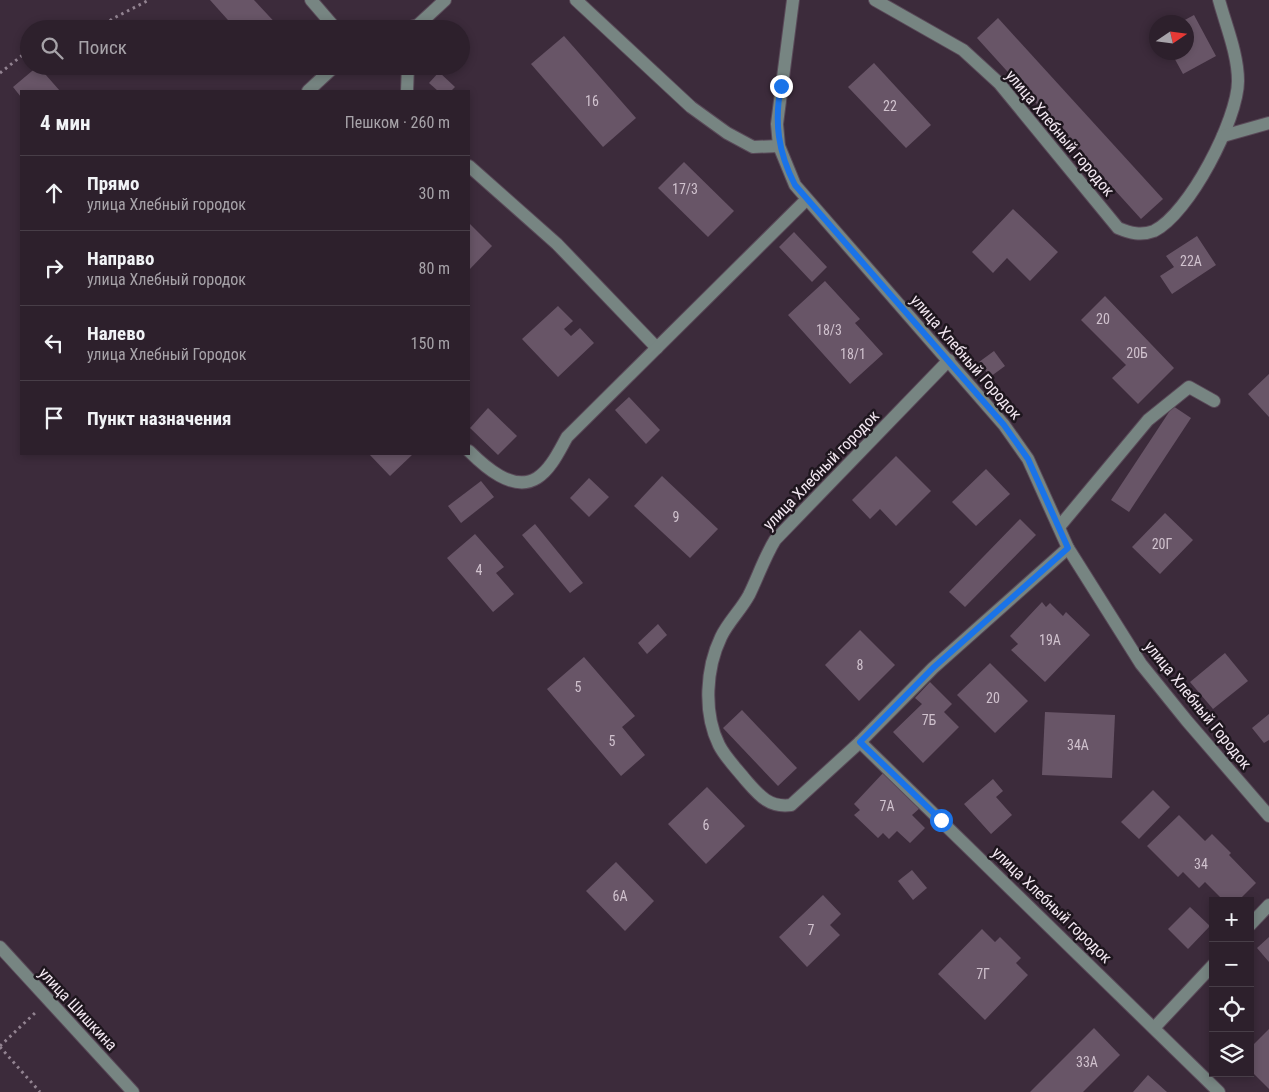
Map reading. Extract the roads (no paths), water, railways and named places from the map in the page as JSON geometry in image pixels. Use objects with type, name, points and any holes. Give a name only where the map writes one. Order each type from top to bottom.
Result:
[{"type":"street","points":[[311,0],[328,20]]},
{"type":"street","points":[[425,20],[445,0]]},
{"type":"street","points":[[576,0],[691,107],[753,147],[779,146]]},
{"type":"street","name":"улица Хлебный Городок","points":[[793,0],[777,106],[779,146],[786,168],[806,200],[1004,425],[1028,459],[1068,548],[1141,664],[1187,721],[1269,816]]},
{"type":"street","name":"улица Хлебный городок","points":[[875,0],[963,50],[999,83],[1118,228],[1129,233],[1148,232],[1164,224],[1194,191],[1223,136],[1235,105],[1238,83],[1237,64],[1219,0]]},
{"type":"street","points":[[309,90],[325,75]]},
{"type":"street","points":[[407,90],[408,75]]},
{"type":"street","points":[[1223,136],[1269,123]]},
{"type":"street","points":[[470,167],[557,244],[658,348]]},
{"type":"street","points":[[470,452],[492,472],[505,478],[520,481],[536,479],[549,467],[567,437],[806,200]]},
{"type":"street","name":"улица Хлебный городок","points":[[948,360],[775,540],[763,559],[748,595],[722,635],[715,651],[708,697],[712,728],[719,746],[761,797],[770,804],[780,806],[791,805],[860,742],[933,668],[1068,548]]},
{"type":"street","points":[[1059,527],[1148,420],[1189,386],[1214,401]]},
{"type":"street","name":"улица Хлебный городок","points":[[860,742],[1220,1092]]},
{"type":"street","points":[[1254,921],[1269,905]]},
{"type":"street","name":"улица Шишкина","points":[[0,947],[133,1092]]},
{"type":"street","points":[[1154,1028],[1209,969]]}]
